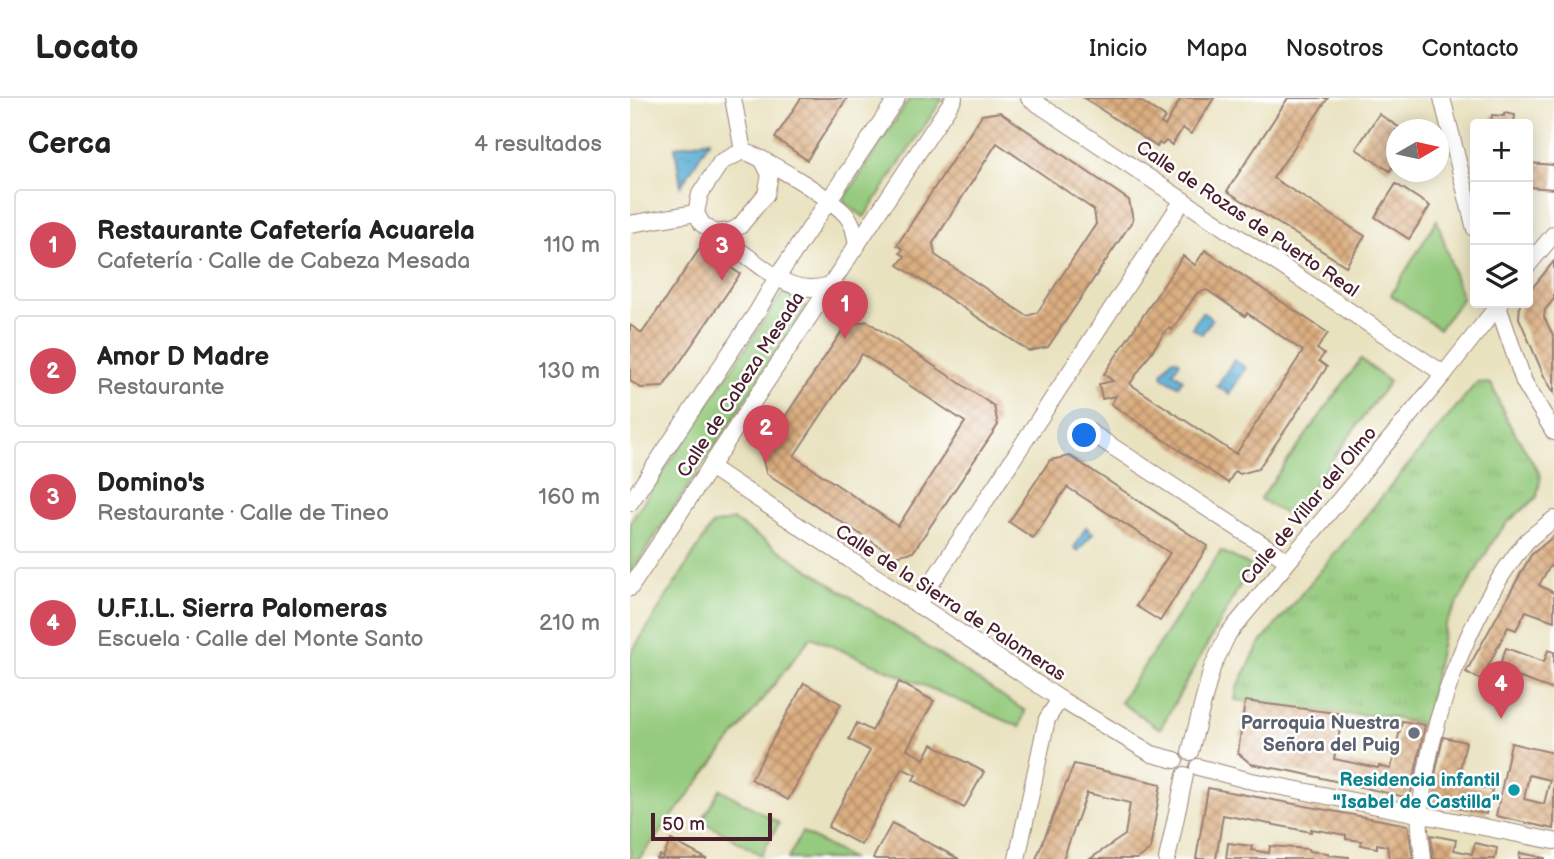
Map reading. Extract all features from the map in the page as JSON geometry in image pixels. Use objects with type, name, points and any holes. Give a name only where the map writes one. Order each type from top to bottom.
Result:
[{"type":"street","points":[[733,98],[743,151]]},
{"type":"street","name":"Calle de Cabeza Mesada","points":[[630,503],[897,98]]},
{"type":"street","name":"Calle de Cabeza Mesada","points":[[630,588],[954,98]]},
{"type":"street","name":"Calle de Rozas de Puerto Real","points":[[1029,98],[1444,374]]},
{"type":"street","points":[[1442,98],[1470,209]]},
{"type":"street","points":[[830,285],[817,289],[806,288],[776,279],[702,224],[696,213],[700,194],[721,162],[743,151],[762,157],[848,218],[855,231],[857,246]]},
{"type":"street","points":[[714,233],[731,231],[740,226],[766,194],[770,175],[762,157]]},
{"type":"street","points":[[917,604],[1183,200]]},
{"type":"street","points":[[630,224],[696,213]]},
{"type":"street","points":[[1533,259],[1554,234]]},
{"type":"street","name":"Calle de Villar del Olmo","points":[[1166,858],[1191,765],[1212,668],[1228,634],[1444,374],[1495,308]]},
{"type":"street","points":[[1499,308],[1524,382],[1554,432]]},
{"type":"street","points":[[1090,432],[1288,561]]},
{"type":"street","name":"Calle de la Sierra de Palomeras","points":[[710,467],[1060,699],[1152,754],[1175,760],[1184,752],[1191,765]]},
{"type":"street","points":[[1423,859],[1419,813],[1438,716],[1450,679],[1469,636],[1526,542],[1554,519]]},
{"type":"street","points":[[1017,859],[1047,719],[1060,699]]},
{"type":"street","points":[[1191,765],[1247,780],[1554,841]]},
{"type":"green space","points":[[910,98],[943,98],[864,217],[843,201]]},
{"type":"green space","points":[[1437,220],[1462,299],[1439,329],[1391,295]]},
{"type":"green space","points":[[783,292],[807,307],[630,574],[630,522]]},
{"type":"green space","points":[[1361,359],[1389,382],[1290,517],[1260,499]]},
{"type":"green space","points":[[1477,382],[1491,384],[1507,420],[1541,476],[1537,497],[1496,536],[1445,625],[1425,725],[1386,716],[1343,714],[1235,700],[1237,688],[1259,645]]},
{"type":"green space","points":[[733,520],[1025,711],[1020,727],[811,637],[639,859],[630,859],[630,655],[712,525]]},
{"type":"green space","points":[[1221,551],[1251,566],[1160,729],[1120,702]]},
{"type":"green space","points":[[720,789],[779,823],[761,855],[702,821]]},
{"type":"green space","points":[[802,832],[852,859],[788,859]]},
{"type":"water","points":[[710,140],[681,186],[675,147]]},
{"type":"water","points":[[1202,312],[1212,319],[1202,334],[1192,328]]},
{"type":"water","points":[[1171,360],[1180,362],[1173,372],[1183,379],[1178,386],[1163,377],[1162,373]]},
{"type":"water","points":[[1234,360],[1246,368],[1229,394],[1217,386]]},
{"type":"water","points":[[1086,527],[1093,533],[1078,551],[1074,548]]},
{"type":"building","points":[[801,98],[847,98],[807,160],[775,138]]},
{"type":"building","points":[[1084,98],[1136,98],[1165,117],[1161,123],[1165,126],[1181,98],[1214,98],[1191,134],[1183,128],[1172,145],[1166,141],[1162,145],[1159,143],[1157,147]]},
{"type":"building","points":[[1288,98],[1328,98],[1273,178],[1365,236],[1346,266],[1227,191]]},
{"type":"building","points":[[1000,112],[1129,200],[1133,220],[1048,347],[1029,351],[898,265],[905,256],[900,253],[903,249],[897,245],[982,115]],"holes":[[[997,143],[1094,210],[1096,224],[1037,313],[1027,316],[935,255],[933,243]]]},
{"type":"building","points":[[1504,113],[1515,115],[1515,119],[1492,119],[1492,115],[1504,116]]},
{"type":"building","points":[[1379,114],[1386,119],[1386,168],[1356,149]]},
{"type":"building","points":[[1533,163],[1554,165],[1554,189],[1533,187]]},
{"type":"building","points":[[1396,184],[1430,206],[1409,239],[1375,217]]},
{"type":"building","points":[[701,247],[740,274],[663,387],[641,388],[630,381],[630,325],[642,333]]},
{"type":"building","points":[[1205,250],[1328,333],[1317,349],[1324,354],[1319,361],[1327,367],[1286,429],[1258,469],[1240,474],[1235,471],[1228,483],[1111,404],[1116,396],[1102,399],[1099,384],[1113,381],[1104,374],[1183,256],[1195,265]],"holes":[[[1207,290],[1245,316],[1247,313],[1303,351],[1236,454],[1130,384],[1165,332],[1169,328],[1172,330],[1197,293]]]},
{"type":"building","points":[[1554,261],[1554,299],[1545,310],[1544,317],[1554,337],[1554,393],[1519,318],[1520,308],[1533,308],[1533,287]]},
{"type":"building","points":[[867,321],[994,406],[998,425],[913,552],[894,556],[766,473],[761,453],[846,325]],"holes":[[[862,354],[965,422],[898,526],[794,456]]]},
{"type":"building","points":[[1070,456],[1208,546],[1160,621],[1136,606],[1170,553],[1067,487],[1033,538],[1009,522],[1050,460]]},
{"type":"building","points":[[1554,536],[1554,569],[1550,566],[1539,585],[1554,593],[1554,621],[1526,611],[1516,630],[1508,627],[1481,680],[1466,672],[1531,555]]},
{"type":"building","points":[[1506,648],[1544,662],[1548,650],[1554,652],[1554,690],[1498,670]]},
{"type":"building","points":[[899,682],[934,701],[907,749],[924,759],[932,744],[984,772],[964,808],[913,780],[916,775],[902,768],[861,845],[828,827],[870,751],[849,739],[857,723],[872,731]]},
{"type":"building","points":[[804,683],[841,704],[788,800],[751,779]]},
{"type":"building","points":[[1245,701],[1343,714],[1334,759],[1378,768],[1391,769],[1402,721],[1425,725],[1411,793],[1405,797],[1251,764],[1238,753]]},
{"type":"building","points":[[1443,737],[1466,742],[1457,783],[1492,790],[1486,814],[1435,803],[1431,795]]},
{"type":"building","name":"Residencia infantil \"Isabel de Castilla\"","points":[[1511,743],[1554,753],[1554,829],[1496,816]],"holes":[[[1529,775],[1550,780],[1544,804],[1524,799]]]},
{"type":"building","points":[[1074,764],[1161,784],[1150,850],[1137,859],[1090,859],[1125,835],[1130,803],[1087,793],[1063,859],[1036,859]]},
{"type":"building","points":[[1208,788],[1408,825],[1413,859],[1389,859],[1387,846],[1377,844],[1377,848],[1361,845],[1362,841],[1346,839],[1346,835],[1311,829],[1311,832],[1223,815],[1216,859],[1196,859]]},
{"type":"building","points":[[892,823],[959,859],[873,858]]},
{"type":"building","points":[[1431,835],[1456,840],[1454,850],[1472,854],[1475,843],[1497,848],[1495,859],[1433,859]]},
{"type":"building","points":[[671,840],[707,859],[657,859],[660,855],[663,857]]},
{"type":"building","points":[[1228,843],[1252,846],[1251,850],[1269,853],[1270,846],[1308,849],[1349,859],[1226,859]]},
{"type":"building","points":[[1520,853],[1545,858],[1545,859],[1519,859]]},
{"type":"place","name":"Domino's","points":[[722,281]]},
{"type":"place","name":"Restaurante Cafetería Acuarela","points":[[845,339]]},
{"type":"place","name":"Amor D Madre","points":[[766,463]]},
{"type":"place","name":"U.F.I.L. Sierra Palomeras","points":[[1501,719]]},
{"type":"place","name":"Parroquia Nuestra Señora del Puig","points":[[1414,733]]},
{"type":"place","name":"Residencia infantil \"Isabel de Castilla\"","points":[[1514,790]]}]
